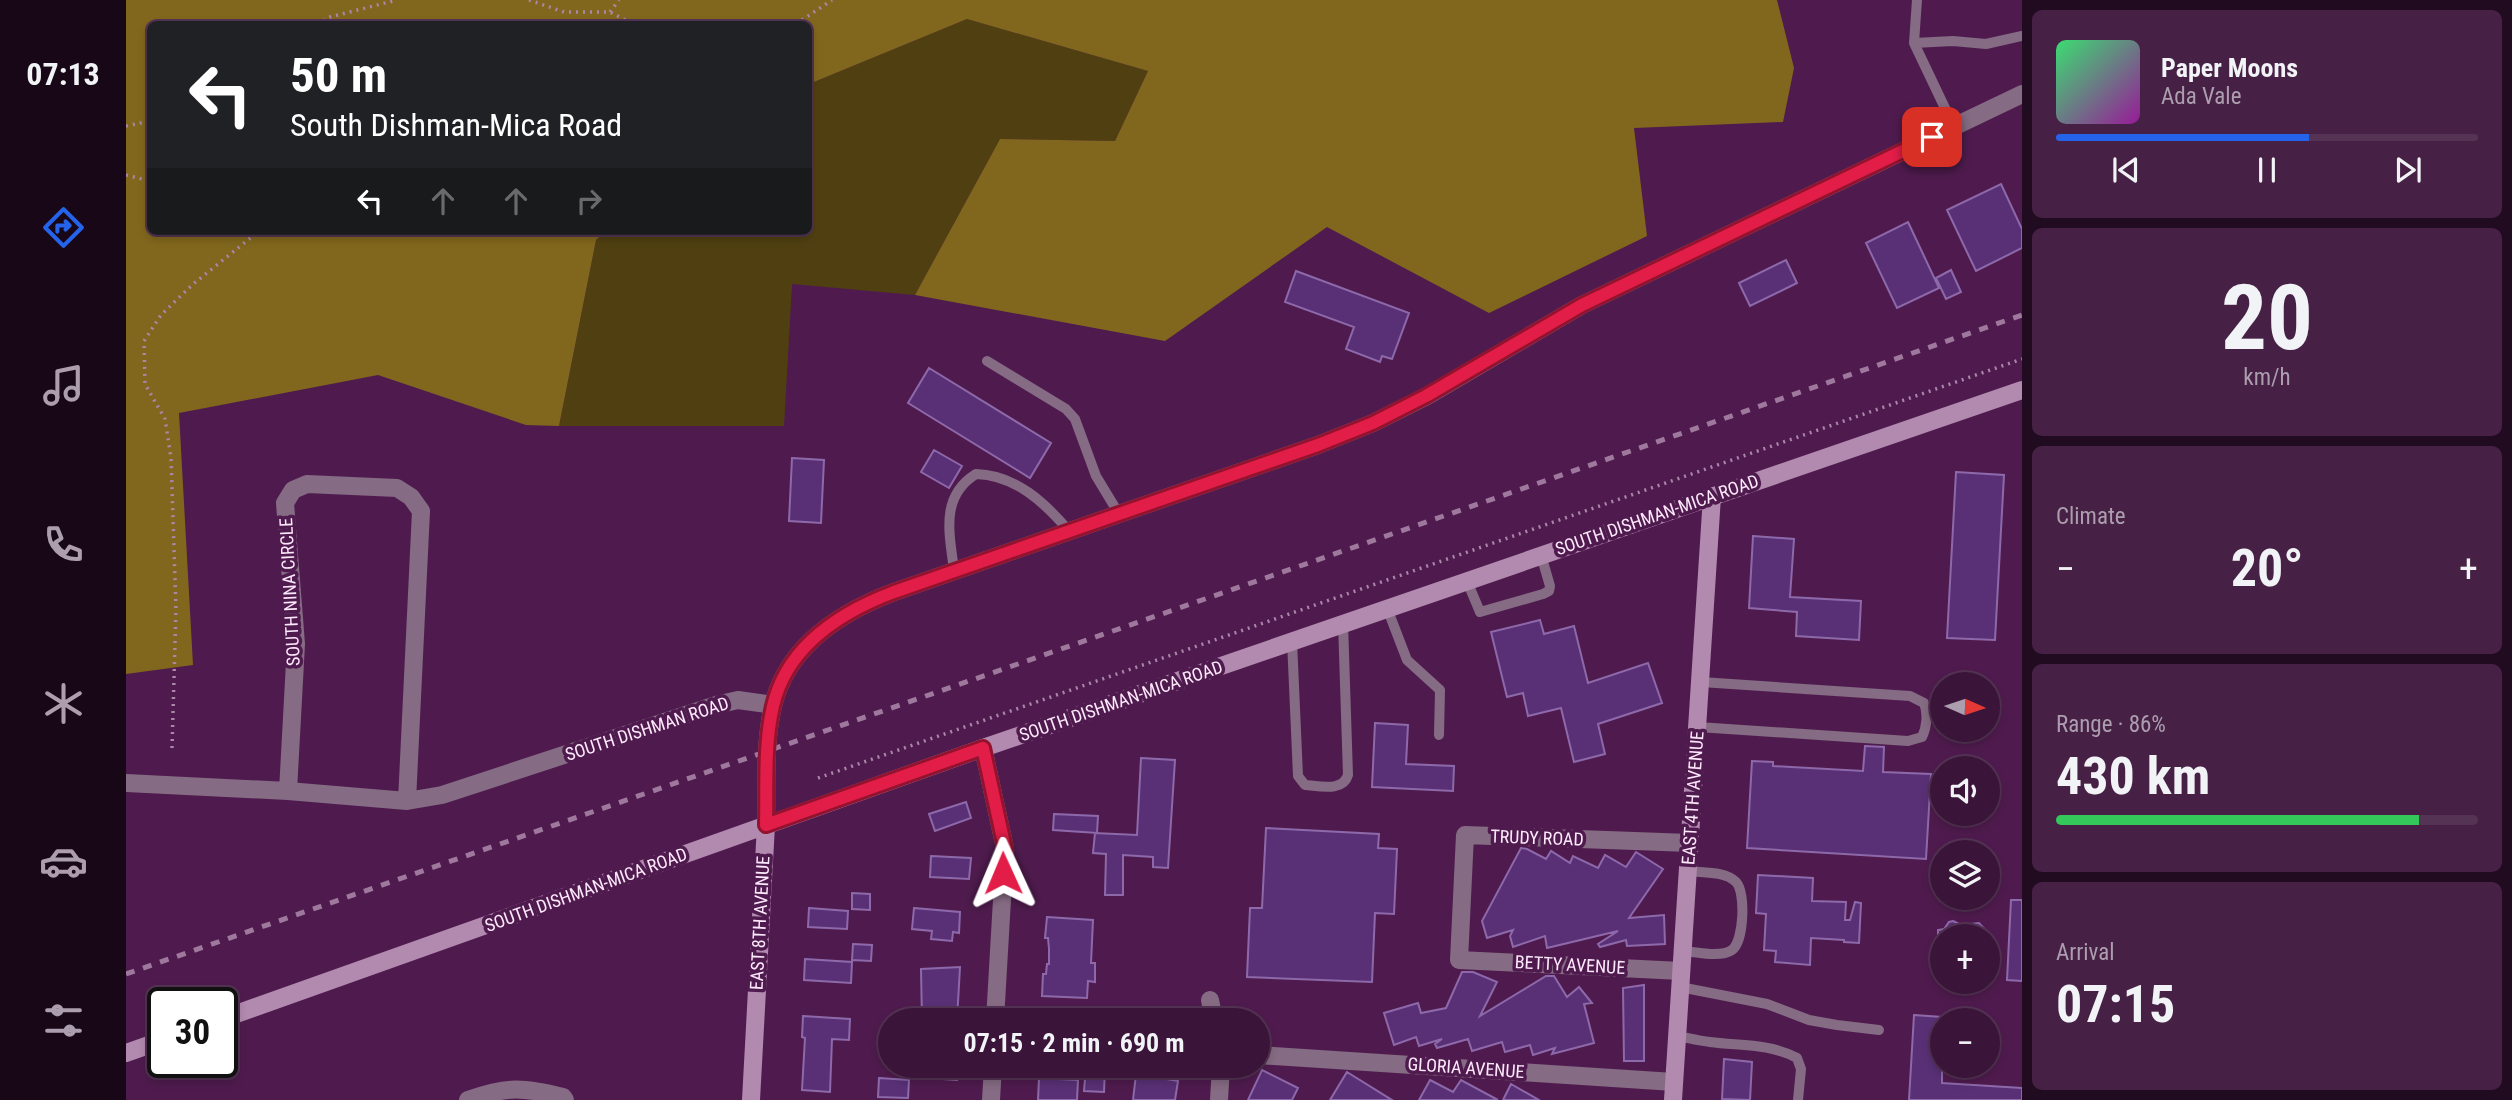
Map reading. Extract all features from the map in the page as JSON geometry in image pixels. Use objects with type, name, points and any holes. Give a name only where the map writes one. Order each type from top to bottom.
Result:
[{"type":"main road","name":"SOUTH DISHMAN-MICA ROAD","points":[[238,1013],[983,748],[2022,390]]},
{"type":"main road","name":"EAST 4TH AVENUE","points":[[1673,1091],[1712,496]]},
{"type":"main road","name":"EAST 8TH AVENUE","points":[[751,1100],[766,825]]},
{"type":"main road","points":[[126,1054],[147,1046]]},
{"type":"street","points":[[773,705],[787,671],[802,651],[836,619],[873,600],[1318,445],[1373,423],[1455,380],[1582,305],[2022,94]]},
{"type":"street","name":"SOUTH NINA CIRCLE","points":[[288,790],[296,644],[285,503],[293,490],[307,484],[397,488],[411,496],[421,511],[407,801]]},
{"type":"street","name":"SOUTH DISHMAN ROAD","points":[[126,783],[288,790],[407,801],[442,796],[716,705],[738,700],[773,705]]},
{"type":"street","name":"EAST 8TH AVENUE","points":[[766,825],[767,750],[773,705]]},
{"type":"street","points":[[983,748],[1005,848],[996,1008]]},
{"type":"street","name":"TRUDY ROAD","points":[[1458,960],[1465,835],[1690,843]]},
{"type":"street","name":"BETTY AVENUE","points":[[1458,960],[1681,979]]},
{"type":"street","points":[[1210,1000],[1212,1008]]},
{"type":"street","name":"GLORIA AVENUE","points":[[1270,1056],[1673,1091]]},
{"type":"street","points":[[991,1100],[992,1078]]},
{"type":"street","points":[[1219,1100],[1220,1078]]},
{"type":"street","points":[[468,1100],[498,1090],[519,1089],[530,1089],[564,1099]]},
{"type":"lane","points":[[1917,0],[1914,43],[1954,127]]},
{"type":"lane","points":[[1914,43],[1953,41],[1986,44],[2022,36]]},
{"type":"lane","points":[[987,361],[1066,409],[1075,419],[1096,476],[1119,514]]},
{"type":"lane","points":[[954,571],[949,525],[951,503],[956,490],[976,474],[987,474],[1031,493],[1047,506],[1069,531]]},
{"type":"lane","points":[[1467,581],[1480,612],[1543,594],[1550,586],[1541,555]]},
{"type":"lane","points":[[1387,608],[1407,660],[1440,690],[1439,735]]},
{"type":"lane","points":[[1292,641],[1298,776],[1305,785],[1341,785],[1348,775],[1343,624]]},
{"type":"lane","points":[[1698,727],[1916,741],[1925,730],[1927,709],[1924,703],[1910,696],[1701,682]]},
{"type":"lane","points":[[1683,951],[1722,953],[1730,951],[1740,938],[1742,901],[1741,890],[1735,880],[1720,874],[1688,871]]},
{"type":"lane","points":[[1681,979],[1767,1004],[1810,1020],[1879,1030]]},
{"type":"lane","points":[[1677,1036],[1709,1042],[1764,1046],[1797,1058],[1801,1069],[1798,1100]]},
{"type":"path","points":[[323,21],[397,0]]},
{"type":"path","points":[[529,0],[564,12],[610,12],[627,21]]},
{"type":"path","points":[[610,12],[619,0]]},
{"type":"path","points":[[800,21],[832,0]]},
{"type":"path","points":[[126,125],[147,122]]},
{"type":"path","points":[[126,175],[147,180]]},
{"type":"path","points":[[172,748],[176,609],[172,458],[165,419],[145,384],[144,341],[161,315],[192,285],[254,235]]},
{"type":"path","points":[[818,778],[2022,359]]},
{"type":"shaded area","points":[[126,0],[1777,0],[1794,68],[1783,122],[1634,128],[1647,236],[1489,313],[1327,227],[1165,341],[915,295],[1000,139],[1115,141],[1148,71],[967,19],[812,83],[812,21],[147,21],[147,235],[602,235],[596,240],[559,426],[526,425],[378,375],[179,413],[193,665],[126,674]]},
{"type":"shaded area","points":[[967,19],[1148,71],[1115,141],[1000,139],[915,295],[792,284],[784,426],[559,426],[596,240],[602,235],[812,235],[812,83]]},
{"type":"building","points":[[2001,184],[2022,229],[2022,248],[1976,271],[1947,210]]},
{"type":"building","points":[[1908,222],[1939,288],[1897,308],[1866,243]]},
{"type":"building","points":[[1786,260],[1797,283],[1750,306],[1739,283]]},
{"type":"building","points":[[1951,270],[1961,292],[1946,299],[1936,278]]},
{"type":"building","points":[[1296,271],[1409,313],[1392,359],[1382,356],[1380,362],[1346,349],[1354,327],[1285,302]]},
{"type":"building","points":[[929,368],[1051,443],[1030,478],[908,403]]},
{"type":"building","points":[[934,450],[962,466],[949,488],[921,472]]},
{"type":"building","points":[[792,458],[824,460],[821,523],[789,521]]},
{"type":"building","points":[[1956,472],[2004,475],[1995,640],[1947,638]]},
{"type":"building","points":[[1753,536],[1794,539],[1790,597],[1861,601],[1859,640],[1796,636],[1797,612],[1749,608]]},
{"type":"building","points":[[1540,620],[1544,634],[1574,626],[1588,683],[1648,663],[1662,703],[1598,724],[1605,754],[1574,762],[1561,708],[1528,716],[1523,693],[1507,697],[1491,632]]},
{"type":"building","points":[[1375,723],[1408,725],[1406,764],[1454,766],[1453,791],[1372,787]]},
{"type":"building","points":[[1865,746],[1884,747],[1883,772],[1930,774],[1926,859],[1747,848],[1752,761],[1773,762],[1773,766],[1863,771]]},
{"type":"building","points":[[1141,758],[1175,760],[1168,868],[1153,867],[1153,857],[1123,855],[1123,895],[1105,895],[1106,854],[1093,853],[1095,833],[1137,835]]},
{"type":"building","points":[[966,802],[971,818],[935,831],[929,814]]},
{"type":"building","points":[[1054,814],[1098,816],[1097,833],[1053,830]]},
{"type":"building","points":[[1266,828],[1379,834],[1378,848],[1397,849],[1394,914],[1375,913],[1372,982],[1247,977],[1250,908],[1262,908]]},
{"type":"building","points":[[1521,848],[1546,859],[1551,851],[1570,863],[1573,856],[1598,868],[1605,855],[1626,867],[1636,852],[1663,869],[1629,918],[1664,915],[1665,944],[1627,946],[1626,940],[1600,947],[1598,944],[1618,931],[1547,948],[1545,936],[1513,947],[1510,936],[1513,930],[1487,938],[1482,921]]},
{"type":"building","points":[[931,856],[971,858],[969,879],[930,877]]},
{"type":"building","points":[[1758,875],[1813,878],[1812,901],[1846,902],[1845,920],[1850,920],[1855,902],[1861,903],[1859,943],[1811,938],[1810,965],[1775,962],[1776,951],[1764,950],[1766,914],[1756,913]]},
{"type":"building","points":[[852,893],[870,894],[870,910],[852,909]]},
{"type":"building","points":[[2011,900],[2022,900],[2022,981],[2007,980]]},
{"type":"building","points":[[809,908],[848,911],[847,929],[808,927]]},
{"type":"building","points":[[914,908],[960,912],[959,933],[953,932],[952,941],[931,939],[932,931],[912,929]]},
{"type":"building","points":[[1047,917],[1093,920],[1091,963],[1095,963],[1095,982],[1088,981],[1087,998],[1042,996],[1043,974],[1046,974],[1049,964],[1048,938],[1045,938]]},
{"type":"building","points":[[853,944],[872,945],[871,961],[852,960]]},
{"type":"building","points":[[805,959],[852,962],[851,983],[804,980]]},
{"type":"building","points":[[960,967],[958,1008],[922,1008],[921,969]]},
{"type":"building","points":[[1462,972],[1473,972],[1497,982],[1480,1016],[1546,976],[1554,976],[1567,997],[1579,987],[1592,1003],[1584,1004],[1594,1043],[1552,1054],[1555,1048],[1533,1055],[1530,1045],[1505,1052],[1502,1042],[1472,1051],[1468,1039],[1437,1048],[1435,1044],[1442,1039],[1419,1046],[1416,1037],[1394,1045],[1384,1013],[1418,1003],[1421,1013],[1446,1008]]},
{"type":"building","points":[[1644,985],[1644,1061],[1624,1061],[1623,988]]},
{"type":"building","points":[[1914,1015],[1930,1016],[1930,1078],[1942,1078],[1942,1083],[2022,1088],[2022,1100],[1909,1100]]},
{"type":"building","points":[[803,1016],[850,1019],[849,1040],[832,1039],[830,1092],[802,1090],[805,1038],[802,1037]]},
{"type":"building","points":[[1724,1059],[1752,1062],[1750,1100],[1722,1099]]},
{"type":"building","points":[[1347,1072],[1392,1100],[1330,1100]]},
{"type":"building","points":[[1270,1074],[1298,1088],[1292,1100],[1248,1100],[1258,1078],[1270,1078]]},
{"type":"building","points":[[879,1078],[909,1080],[908,1098],[878,1097]]},
{"type":"building","points":[[1039,1078],[1078,1080],[1077,1100],[1038,1100]]},
{"type":"building","points":[[1085,1078],[1105,1078],[1104,1092],[1084,1091]]},
{"type":"building","points":[[1136,1078],[1166,1078],[1178,1081],[1175,1100],[1133,1100]]},
{"type":"building","points":[[1430,1080],[1453,1092],[1461,1080],[1498,1100],[1419,1100]]},
{"type":"building","points":[[1511,1084],[1539,1100],[1503,1100]]},
{"type":"railway","points":[[126,974],[2022,315]]},
{"type":"route","points":[[1003,873],[1005,848],[983,748],[766,825],[767,750],[773,705],[787,671],[822,630],[854,609],[894,592],[1318,445],[1373,423],[1441,388],[1582,305],[1932,137]]}]
